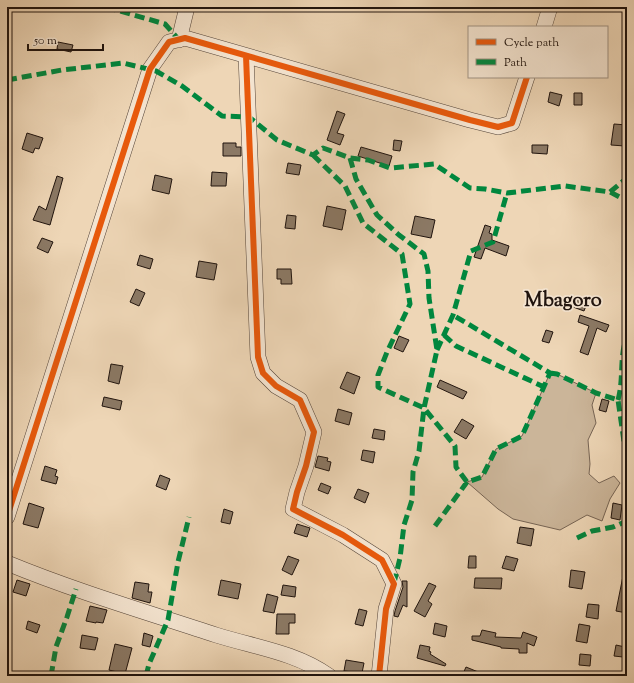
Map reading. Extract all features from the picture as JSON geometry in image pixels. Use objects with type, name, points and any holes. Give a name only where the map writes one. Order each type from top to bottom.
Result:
[{"type":"street","points":[[179,40],[187,7]]},
{"type":"street","points":[[544,26],[550,7]]},
{"type":"street","points":[[7,517],[150,69],[169,42],[185,38],[498,127],[512,123],[527,78]]},
{"type":"street","points":[[246,56],[258,357],[263,373],[276,386],[300,400],[314,432],[306,466],[293,509],[348,538],[382,560],[394,584],[386,609],[378,676]]},
{"type":"street","points":[[7,563],[54,582],[168,620],[245,644],[285,653],[315,666],[328,676]]},
{"type":"shaded area","points":[[550,373],[557,374],[596,393],[592,405],[596,423],[588,440],[590,464],[589,474],[599,483],[614,476],[620,483],[610,499],[602,521],[587,515],[560,530],[513,519],[498,509],[467,482],[482,477],[496,449],[522,436]]},
{"type":"building","points":[[58,42],[73,45],[71,52],[57,49]]},
{"type":"building","points":[[550,92],[562,95],[559,106],[548,102]]},
{"type":"building","points":[[574,93],[582,93],[582,105],[574,105]]},
{"type":"building","points":[[337,111],[345,114],[337,133],[344,135],[340,145],[327,140]]},
{"type":"building","points":[[614,124],[627,125],[625,146],[611,145]]},
{"type":"building","points":[[27,133],[43,138],[39,149],[35,148],[33,153],[22,149]]},
{"type":"building","points":[[394,140],[402,141],[400,151],[393,150]]},
{"type":"building","points":[[223,143],[236,143],[236,147],[241,147],[241,156],[223,156]]},
{"type":"building","points":[[532,145],[548,145],[547,154],[532,153]]},
{"type":"building","points":[[361,147],[392,156],[389,166],[358,156]]},
{"type":"building","points":[[288,163],[301,165],[299,175],[286,173]]},
{"type":"building","points":[[212,172],[227,173],[226,186],[211,186]]},
{"type":"building","points":[[155,175],[172,179],[169,194],[152,190]]},
{"type":"building","points":[[57,176],[63,178],[50,225],[33,220],[39,206],[46,210]]},
{"type":"building","points":[[327,206],[346,210],[342,230],[323,226]]},
{"type":"building","points":[[287,215],[296,216],[295,229],[285,228]]},
{"type":"building","points":[[415,216],[435,220],[431,238],[411,234]]},
{"type":"building","points":[[485,225],[491,227],[489,233],[492,234],[492,240],[509,246],[506,256],[485,248],[481,259],[474,257]]},
{"type":"building","points":[[42,238],[53,242],[48,253],[37,248]]},
{"type":"building","points":[[140,255],[153,259],[150,269],[137,265]]},
{"type":"building","points":[[199,261],[217,264],[214,280],[196,277]]},
{"type":"building","points":[[277,269],[291,269],[292,284],[281,284],[281,279],[277,279]]},
{"type":"building","points":[[136,289],[145,293],[139,306],[130,302]]},
{"type":"building","points":[[576,299],[587,303],[584,311],[573,307]]},
{"type":"building","points":[[580,315],[609,325],[606,332],[597,328],[588,355],[580,352],[589,326],[578,322]]},
{"type":"building","points":[[546,330],[553,332],[549,343],[542,341]]},
{"type":"building","points":[[399,336],[409,340],[403,352],[394,348]]},
{"type":"building","points":[[111,364],[123,366],[119,384],[108,381]]},
{"type":"building","points":[[347,372],[360,377],[354,394],[340,388]]},
{"type":"building","points":[[440,380],[467,392],[463,399],[437,387]]},
{"type":"building","points":[[104,397],[122,401],[120,410],[102,406]]},
{"type":"building","points":[[602,399],[609,401],[606,412],[599,410]]},
{"type":"building","points":[[338,409],[352,413],[349,425],[335,421]]},
{"type":"building","points":[[462,419],[474,426],[466,439],[454,432]]},
{"type":"building","points":[[374,429],[385,431],[384,440],[372,438]]},
{"type":"building","points":[[363,450],[375,452],[373,463],[361,460]]},
{"type":"building","points":[[318,456],[328,458],[327,461],[331,462],[329,471],[315,467]]},
{"type":"building","points":[[45,466],[57,470],[55,476],[58,477],[56,484],[41,480]]},
{"type":"building","points":[[160,475],[170,479],[166,490],[156,486]]},
{"type":"building","points":[[321,483],[331,487],[328,494],[318,490]]},
{"type":"building","points":[[358,489],[369,493],[365,503],[354,498]]},
{"type":"building","points":[[29,503],[44,508],[38,528],[23,524]]},
{"type":"building","points":[[613,503],[622,505],[620,520],[611,518]]},
{"type":"building","points":[[224,509],[233,512],[230,524],[221,522]]},
{"type":"building","points":[[297,524],[310,528],[307,537],[294,533]]},
{"type":"building","points":[[520,527],[534,529],[531,546],[517,543]]},
{"type":"building","points":[[288,556],[299,560],[292,575],[282,570]]},
{"type":"building","points":[[469,556],[476,556],[476,568],[468,568]]},
{"type":"building","points":[[506,556],[518,559],[514,571],[502,568]]},
{"type":"building","points":[[571,570],[585,572],[582,589],[569,587]]},
{"type":"building","points":[[623,576],[627,576],[627,613],[616,611]]},
{"type":"building","points":[[475,578],[502,578],[501,589],[474,588]]},
{"type":"building","points":[[17,580],[30,584],[26,596],[13,592]]},
{"type":"building","points":[[221,580],[241,584],[238,599],[218,595]]},
{"type":"building","points":[[402,581],[407,581],[407,607],[403,605],[398,617],[394,616],[403,587]]},
{"type":"building","points":[[135,582],[149,584],[148,592],[152,592],[150,603],[132,598]]},
{"type":"building","points":[[429,583],[436,586],[428,601],[432,604],[425,617],[414,611]]},
{"type":"building","points":[[283,585],[296,587],[295,597],[281,595]]},
{"type":"building","points":[[267,594],[278,597],[274,613],[263,611]]},
{"type":"building","points":[[588,604],[599,605],[598,619],[586,617]]},
{"type":"building","points":[[90,606],[107,610],[103,623],[86,621]]},
{"type":"building","points":[[359,609],[367,611],[363,626],[355,624]]},
{"type":"building","points":[[277,614],[295,614],[295,623],[289,623],[289,634],[276,634]]},
{"type":"building","points":[[28,621],[40,625],[37,633],[26,629]]},
{"type":"building","points":[[435,623],[447,626],[445,637],[433,634]]},
{"type":"building","points":[[579,624],[590,626],[587,643],[576,641]]},
{"type":"building","points":[[482,630],[496,633],[495,637],[521,638],[523,632],[537,637],[534,646],[527,643],[527,653],[519,653],[519,649],[501,648],[472,640],[472,636],[480,636]]},
{"type":"building","points":[[144,633],[153,636],[150,647],[142,645]]},
{"type":"building","points":[[82,635],[98,638],[95,650],[80,648]]},
{"type":"building","points":[[115,644],[132,648],[125,674],[109,670]]},
{"type":"building","points":[[420,645],[430,647],[430,654],[446,664],[445,666],[417,658]]},
{"type":"building","points":[[616,645],[625,647],[623,657],[614,656]]},
{"type":"building","points":[[580,654],[591,655],[590,666],[579,665]]},
{"type":"building","points":[[346,660],[364,663],[362,673],[344,671]]},
{"type":"building","points":[[466,667],[488,676],[462,676]]},
{"type":"marked path","points":[[106,7],[165,24],[179,40]]},
{"type":"marked path","points":[[7,80],[62,70],[123,63],[156,71],[182,86],[222,116],[249,117],[277,140],[313,155],[323,148],[350,158],[368,160],[390,168],[434,164],[470,188],[507,193],[565,186],[610,192],[627,201]]},
{"type":"marked path","points":[[313,155],[345,186],[363,223],[402,254],[410,304],[387,352],[378,375],[378,387],[424,408],[455,446],[456,467],[467,482],[482,477],[496,449],[522,436],[550,373],[453,315]]},
{"type":"marked path","points":[[350,158],[356,179],[377,215],[399,235],[424,254],[428,271],[429,298],[437,350],[424,408],[419,451],[413,472],[412,500],[404,525],[400,558],[394,583]]},
{"type":"marked path","points":[[610,192],[627,178]]},
{"type":"marked path","points":[[437,350],[453,315],[471,251],[493,242],[507,193]]},
{"type":"marked path","points":[[444,335],[456,346],[544,387]]},
{"type":"marked path","points":[[618,400],[621,384],[623,352],[627,337]]},
{"type":"marked path","points":[[550,373],[557,374],[596,393],[618,400],[627,462]]},
{"type":"marked path","points":[[435,526],[467,482]]},
{"type":"marked path","points":[[146,676],[149,664],[168,620],[178,562],[189,517]]},
{"type":"marked path","points":[[577,538],[592,531],[613,527],[627,521]]},
{"type":"marked path","points":[[51,676],[56,647],[76,589]]},
{"type":"cycle path","points":[[7,517],[150,69],[169,42],[185,38],[498,127],[512,123],[527,78]]},
{"type":"cycle path","points":[[246,56],[258,357],[263,373],[276,386],[300,400],[314,432],[306,466],[293,509],[343,535],[382,560],[394,584],[386,609],[379,676]]},
{"type":"district","name":"Mbagoro","points":[[563,299]]}]
